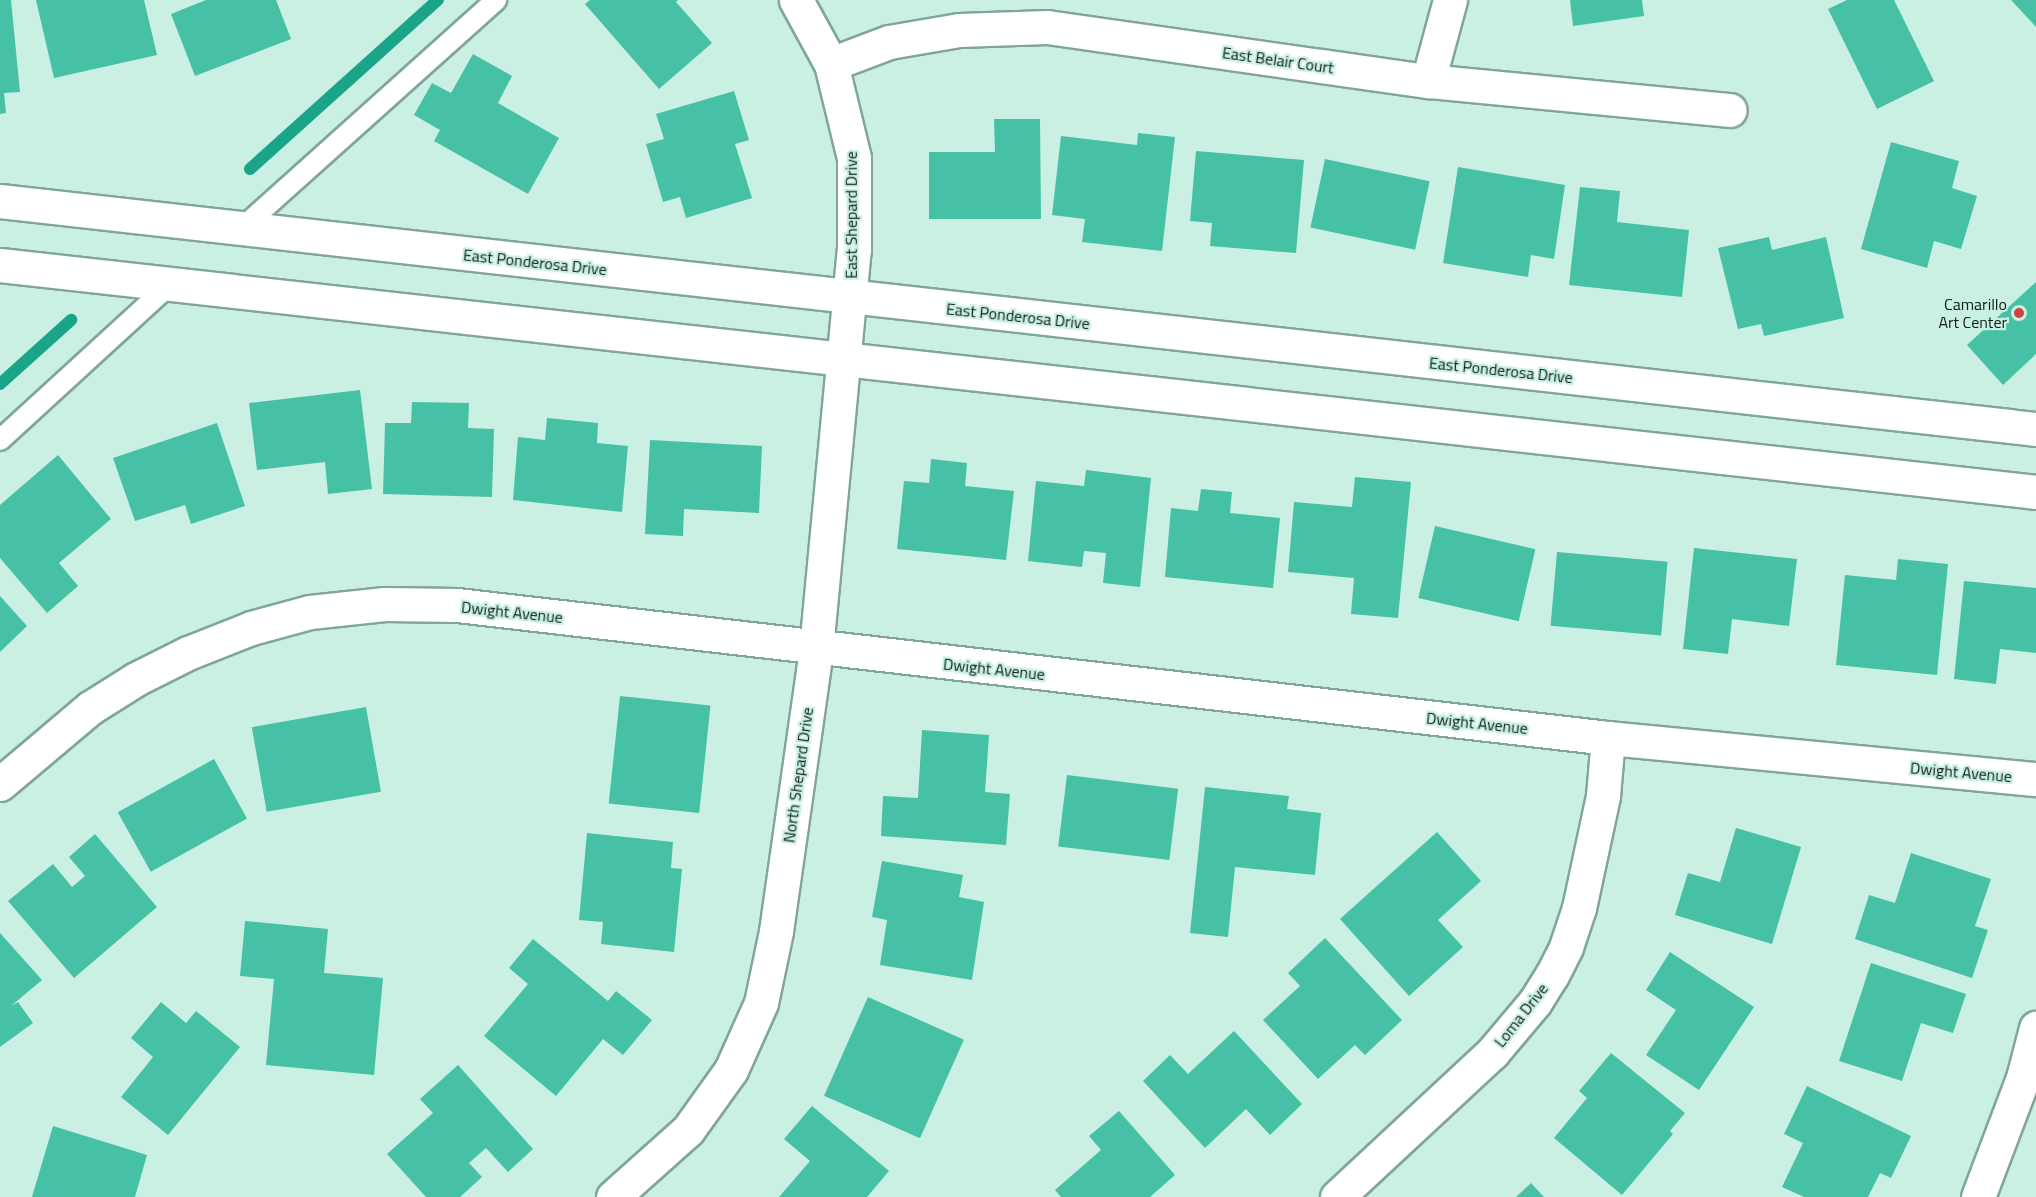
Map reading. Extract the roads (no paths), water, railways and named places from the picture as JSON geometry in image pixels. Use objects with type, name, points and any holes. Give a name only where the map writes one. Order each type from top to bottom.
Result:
[{"type":"street","name":"East Shepard Drive","points":[[796,0],[831,64],[854,158],[854,249],[851,298]]},
{"type":"street","points":[[1428,81],[1449,0]]},
{"type":"street","name":"East Belair Court","points":[[831,64],[889,42],[959,30],[1047,27],[1428,81],[1730,110]]},
{"type":"street","name":"East Ponderosa Drive","points":[[0,201],[2036,429]]},
{"type":"street","points":[[0,265],[2036,492]]},
{"type":"street","name":"North Shepard Drive","points":[[613,1197],[688,1130],[711,1101],[731,1070],[761,1004],[776,931],[816,649],[851,298]]},
{"type":"street","name":"Dwight Avenue","points":[[0,784],[90,708],[136,679],[188,652],[251,628],[310,612],[386,604],[457,605],[816,649],[1608,738],[2036,779]]},
{"type":"street","name":"Loma Drive","points":[[1337,1197],[1492,1053],[1535,1002],[1552,975],[1566,947],[1579,908],[1603,796],[1608,738]]},
{"type":"street","points":[[1978,1197],[2023,1078],[2036,1028]]},
{"type":"lane","points":[[241,229],[496,0]]},
{"type":"lane","points":[[0,440],[169,285]]},
{"type":"waterway","points":[[250,169],[438,0]]},
{"type":"waterway","points":[[0,384],[71,320]]},
{"type":"place","name":"Camarillo Art Center","points":[[2019,313]]}]
